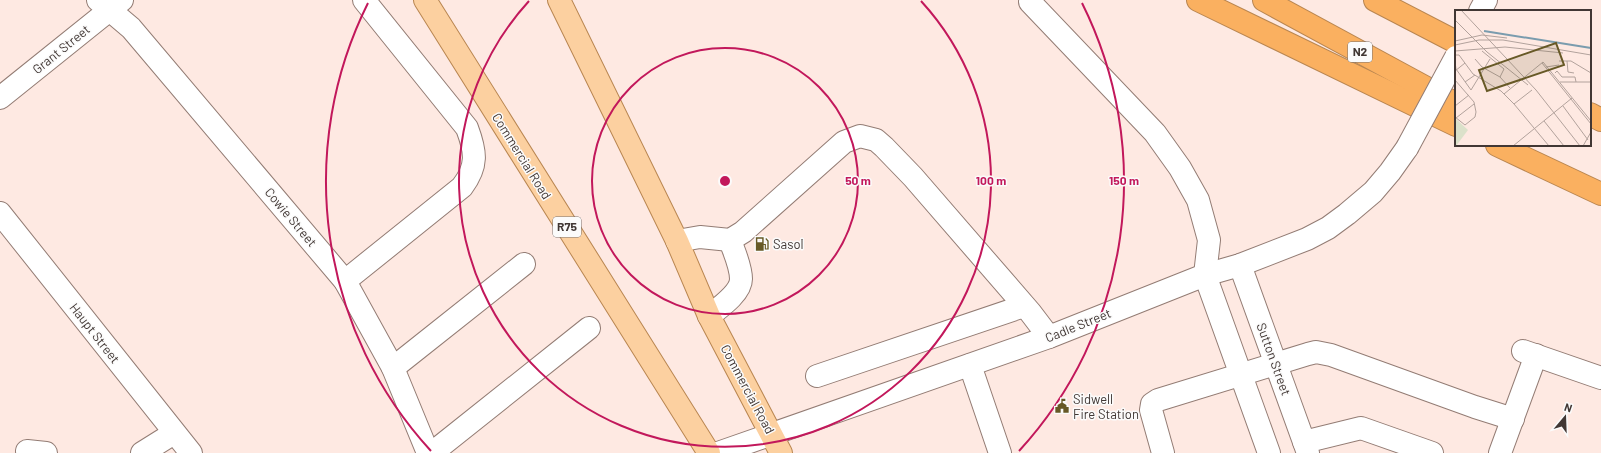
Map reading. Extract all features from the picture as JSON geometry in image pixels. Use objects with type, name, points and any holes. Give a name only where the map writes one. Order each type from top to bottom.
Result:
[{"type":"highway","points":[[1198,0],[1455,125]]},
{"type":"highway","name":"N2","points":[[1264,0],[1455,103]]},
{"type":"highway","points":[[1375,0],[1455,41]]},
{"type":"highway","points":[[1404,0],[1455,29]]},
{"type":"highway","points":[[1591,115],[1601,120]]},
{"type":"highway","points":[[1499,146],[1601,194]]},
{"type":"highway","points":[[1533,146],[1601,185]]},
{"type":"main road","name":"Commercial Road","points":[[425,0],[709,453]]},
{"type":"main road","name":"Commercial Road","points":[[559,0],[677,241],[709,316],[777,444]]},
{"type":"street","points":[[345,281],[462,187],[469,177],[475,157],[472,141],[467,128],[364,0]]},
{"type":"street","points":[[1481,10],[1486,0]]},
{"type":"street","points":[[1030,2],[1155,133],[1180,168],[1198,200],[1209,240],[1205,275],[1269,453]]},
{"type":"street","name":"Cowie Street","points":[[110,3],[345,281],[393,368],[428,453]]},
{"type":"street","name":"Grant Street","points":[[0,98],[110,3]]},
{"type":"street","name":"Cadle Street","points":[[718,453],[777,444],[970,365],[1049,337],[1205,275],[1240,265],[1307,239],[1328,228],[1373,192],[1390,172],[1408,148],[1455,59]]},
{"type":"street","points":[[677,241],[700,237],[730,240],[743,232],[844,142],[860,136],[868,137],[876,140],[884,147],[913,177],[1049,337]]},
{"type":"street","name":"Haupt Street","points":[[0,213],[191,453]]},
{"type":"street","points":[[709,316],[724,305],[740,285],[740,271],[730,240]]},
{"type":"street","points":[[1209,240],[1240,265]]},
{"type":"street","points":[[393,368],[524,264]]},
{"type":"street","name":"Sutton Street","points":[[1240,265],[1306,447]]},
{"type":"street","points":[[817,376],[1024,306]]},
{"type":"street","points":[[432,453],[589,328]]},
{"type":"street","points":[[1163,453],[1151,410],[1152,404],[1158,400],[1308,354],[1324,353],[1513,419]]},
{"type":"street","points":[[1500,453],[1513,419],[1530,353],[1601,378]]},
{"type":"street","points":[[970,365],[1000,453]]},
{"type":"street","points":[[1306,447],[1361,428],[1432,453]]},
{"type":"street","points":[[142,453],[174,433]]},
{"type":"place","name":"Sasol","points":[[762,244]]},
{"type":"place","name":"Sidwell Fire Station","points":[[1062,406]]}]
